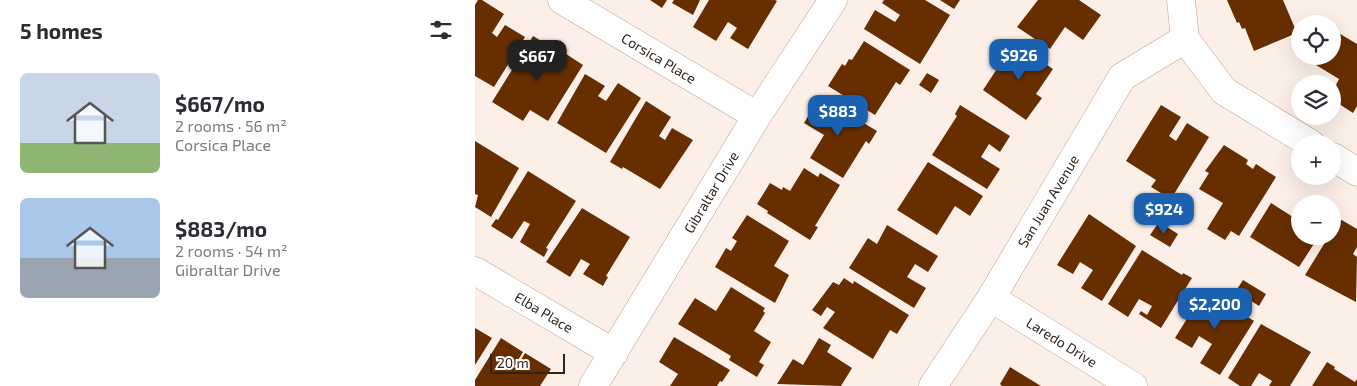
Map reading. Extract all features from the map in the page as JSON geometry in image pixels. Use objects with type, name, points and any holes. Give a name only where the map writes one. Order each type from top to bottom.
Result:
[{"type":"street","name":"Corsica Place","points":[[562,0],[757,116]]},
{"type":"street","name":"Gibraltar Drive","points":[[593,386],[757,116],[833,0]]},
{"type":"street","points":[[1181,0],[1185,39],[1225,91],[1296,135]]},
{"type":"street","name":"San Juan Avenue","points":[[933,386],[991,298],[1122,77],[1185,39]]},
{"type":"street","points":[[1341,162],[1357,172]]},
{"type":"street","name":"Elba Place","points":[[475,271],[614,353]]},
{"type":"street","name":"Laredo Drive","points":[[991,298],[1133,386]]},
{"type":"building","points":[[478,0],[482,0],[504,14],[492,33],[497,37],[505,25],[525,37],[494,87],[475,76],[475,5]]},
{"type":"building","points":[[650,0],[667,0],[662,8]]},
{"type":"building","points":[[674,0],[700,0],[693,15],[672,3]]},
{"type":"building","points":[[709,0],[777,1],[748,49],[730,38],[737,28],[728,22],[716,41],[693,27]]},
{"type":"building","points":[[884,0],[925,0],[950,15],[920,64],[864,29],[875,10],[895,22],[900,15],[882,3]]},
{"type":"building","points":[[940,0],[960,0],[954,9]]},
{"type":"building","points":[[1038,0],[1079,0],[1101,15],[1083,40],[1065,27],[1050,49],[1017,27]]},
{"type":"building","points":[[1227,0],[1283,0],[1291,19],[1291,36],[1254,51],[1245,28],[1242,29],[1239,22],[1237,23]]},
{"type":"building","points":[[1341,34],[1357,44],[1357,106],[1353,113],[1341,105],[1341,75],[1332,75],[1316,65],[1341,65]]},
{"type":"building","points":[[533,36],[556,50],[545,67],[551,71],[563,52],[583,65],[548,121],[530,110],[523,121],[492,102]]},
{"type":"building","points":[[864,41],[910,70],[900,85],[896,82],[875,115],[828,86],[842,64],[845,66],[849,59],[852,60]]},
{"type":"building","points":[[1014,43],[1053,69],[1036,94],[1042,98],[1026,120],[983,90]]},
{"type":"building","points":[[927,73],[939,80],[931,93],[919,85]]},
{"type":"building","points":[[585,74],[605,86],[598,96],[606,101],[618,83],[641,98],[606,153],[557,123]]},
{"type":"building","points":[[820,97],[877,131],[869,144],[866,141],[843,178],[810,158],[824,135],[804,123]]},
{"type":"building","points":[[646,101],[671,117],[659,136],[665,140],[672,128],[693,140],[660,189],[623,167],[622,169],[610,162]]},
{"type":"building","points":[[960,105],[1010,136],[1000,152],[989,144],[981,157],[1000,169],[987,189],[932,155],[957,116],[955,114]]},
{"type":"building","points":[[1161,105],[1181,117],[1169,136],[1176,141],[1187,123],[1209,137],[1171,199],[1151,187],[1156,180],[1126,161]]},
{"type":"building","points":[[475,141],[519,168],[491,217],[475,207],[478,195],[475,194]]},
{"type":"building","points":[[1224,145],[1248,160],[1246,164],[1253,169],[1256,164],[1276,177],[1239,236],[1231,231],[1225,240],[1207,229],[1223,203],[1199,189],[1209,173],[1205,171]]},
{"type":"building","points":[[928,162],[983,196],[970,216],[955,206],[937,235],[897,210]]},
{"type":"building","points":[[804,168],[818,177],[820,173],[840,185],[815,226],[818,227],[810,240],[767,213],[768,211],[757,204],[770,183],[782,190],[783,187],[790,191]]},
{"type":"building","points":[[528,171],[576,201],[546,248],[548,249],[544,257],[520,242],[530,224],[524,221],[512,239],[491,226],[496,219],[498,220]]},
{"type":"building","points":[[1271,203],[1291,216],[1291,245],[1313,245],[1299,267],[1250,237]]},
{"type":"building","points":[[582,208],[630,237],[606,276],[608,277],[603,286],[583,274],[590,264],[581,259],[570,277],[546,262]]},
{"type":"building","points":[[1089,214],[1136,246],[1102,301],[1081,288],[1093,270],[1080,262],[1073,274],[1057,265]]},
{"type":"building","points":[[747,215],[789,241],[774,266],[789,275],[775,303],[715,267],[726,248],[731,251],[737,241],[732,238]]},
{"type":"building","points":[[1341,220],[1357,229],[1357,247],[1353,254],[1357,257],[1356,302],[1305,275],[1323,245],[1341,245]]},
{"type":"building","points":[[1159,222],[1178,234],[1170,247],[1150,235]]},
{"type":"building","points":[[887,225],[938,256],[928,272],[915,264],[907,277],[926,288],[914,308],[849,268],[868,238],[877,244]]},
{"type":"building","points":[[1142,250],[1182,275],[1183,273],[1192,278],[1161,328],[1139,314],[1141,311],[1147,315],[1152,306],[1139,299],[1128,317],[1108,304]]},
{"type":"building","points":[[844,278],[853,284],[854,281],[909,315],[897,334],[890,330],[873,359],[823,328],[835,312],[827,307],[821,316],[812,310],[833,282],[839,285]]},
{"type":"building","points":[[1243,280],[1266,294],[1259,306],[1236,291]]},
{"type":"building","points":[[731,287],[765,308],[763,311],[765,313],[754,331],[771,342],[759,362],[764,365],[757,377],[729,360],[731,356],[678,324],[695,298],[716,311]]},
{"type":"building","points":[[1206,288],[1254,321],[1220,375],[1200,363],[1212,344],[1199,336],[1192,348],[1175,338]]},
{"type":"building","points":[[1261,324],[1311,352],[1290,386],[1269,386],[1272,381],[1259,373],[1251,386],[1240,386],[1228,378]]},
{"type":"building","points":[[475,328],[492,338],[475,365]]},
{"type":"building","points":[[674,337],[730,370],[722,382],[720,381],[717,386],[670,386],[678,374],[659,362]]},
{"type":"building","points":[[501,338],[523,352],[514,367],[516,368],[525,353],[551,369],[540,386],[475,386],[475,380]]},
{"type":"building","points":[[819,338],[831,345],[827,352],[852,368],[841,386],[777,384],[793,359],[803,365]]},
{"type":"building","points":[[1327,362],[1335,367],[1334,369],[1355,382],[1357,379],[1357,386],[1312,386]]},
{"type":"building","points":[[1010,367],[1041,386],[1002,386],[1000,384]]}]
